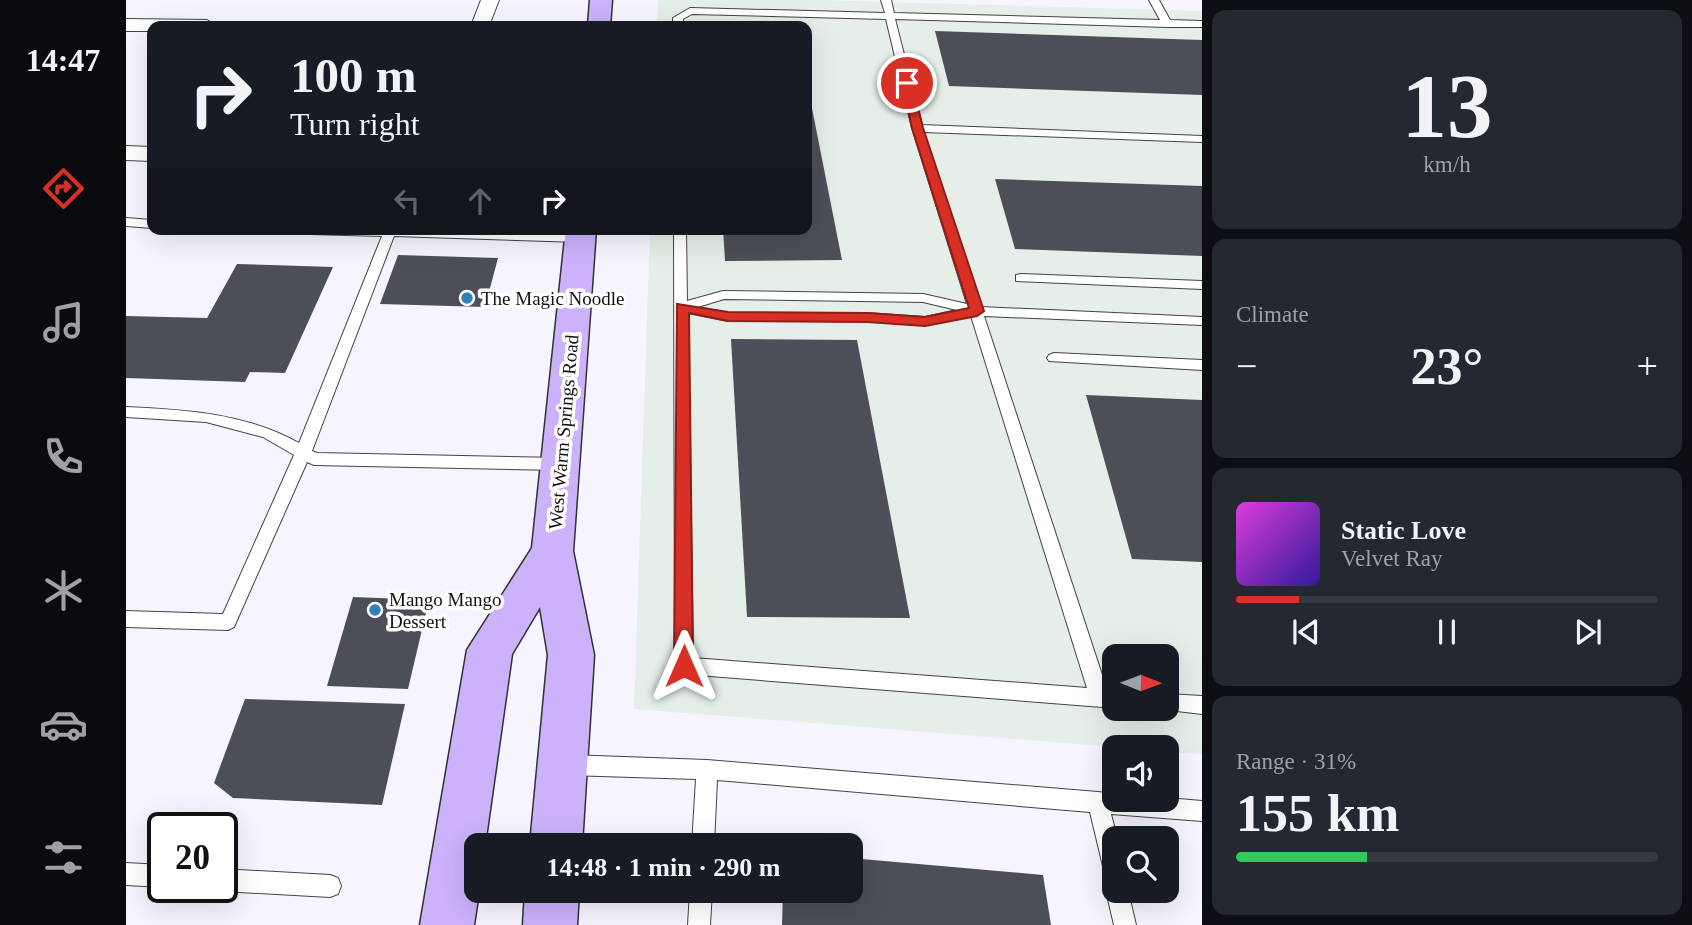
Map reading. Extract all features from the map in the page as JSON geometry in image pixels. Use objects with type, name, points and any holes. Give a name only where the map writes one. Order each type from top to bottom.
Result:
[{"type":"main road","points":[[599,21],[601,0]]},
{"type":"main road","name":"West Warm Springs Road","points":[[557,833],[571,655],[552,551],[580,235]]},
{"type":"main road","name":"West Warm Springs Road","points":[[447,925],[490,650],[552,551]]},
{"type":"main road","points":[[550,925],[551,903]]},
{"type":"street","points":[[482,21],[490,0]]},
{"type":"street","points":[[126,25],[147,25]]},
{"type":"street","points":[[126,153],[147,154]]},
{"type":"lane","points":[[886,0],[917,128],[1102,684]]},
{"type":"lane","points":[[1154,0],[1167,23]]},
{"type":"lane","points":[[678,21],[678,18],[690,11],[1202,24]]},
{"type":"lane","points":[[917,128],[1202,139]]},
{"type":"lane","points":[[126,222],[147,223]]},
{"type":"lane","points":[[126,619],[228,622],[303,453],[389,235]]},
{"type":"lane","points":[[680,235],[684,666],[1102,699]]},
{"type":"lane","points":[[1021,278],[1202,285]]},
{"type":"lane","points":[[682,307],[723,295],[923,298],[977,311],[1202,321]]},
{"type":"lane","points":[[682,307],[728,317],[867,317],[925,321],[977,311]]},
{"type":"lane","points":[[1054,358],[1202,365]]},
{"type":"lane","points":[[126,412],[206,417],[268,433],[314,459],[560,464]]},
{"type":"lane","points":[[1180,704],[1202,705]]},
{"type":"lane","points":[[562,765],[706,769],[1202,811]]},
{"type":"lane","points":[[703,833],[706,769]]},
{"type":"lane","points":[[1098,802],[1103,826]]},
{"type":"lane","points":[[126,874],[147,875]]},
{"type":"lane","points":[[238,881],[330,886]]},
{"type":"lane","points":[[699,925],[700,903]]},
{"type":"lane","points":[[1120,903],[1125,925]]},
{"type":"shaded area","points":[[658,0],[820,0],[1202,11],[1202,754],[1179,753],[1179,735],[1102,735],[1102,746],[634,709],[650,235],[812,235],[812,21],[657,21]]},
{"type":"building","points":[[935,31],[1202,40],[1202,95],[949,86]]},
{"type":"building","points":[[812,108],[842,260],[725,261],[723,235],[812,235]]},
{"type":"building","points":[[995,179],[1202,186],[1202,256],[1015,249]]},
{"type":"building","points":[[398,255],[498,258],[485,307],[380,304]]},
{"type":"building","points":[[237,264],[333,267],[285,373],[250,372],[245,382],[126,378],[126,316],[207,318]]},
{"type":"building","points":[[731,339],[857,340],[910,618],[747,617]]},
{"type":"building","points":[[1086,395],[1202,400],[1202,562],[1132,559]]},
{"type":"building","points":[[353,597],[429,600],[408,689],[327,686]]},
{"type":"building","points":[[245,699],[405,704],[382,805],[233,798],[214,783]]},
{"type":"building","points":[[863,859],[1043,875],[1051,925],[782,925],[783,903],[863,903]]},
{"type":"place","name":"The Magic Noodle","points":[[467,298]]},
{"type":"place","name":"Mango Mango Dessert","points":[[375,610]]},
{"type":"route","points":[[684,666],[682,307],[728,317],[867,317],[925,321],[977,311],[917,128],[907,83]]}]
